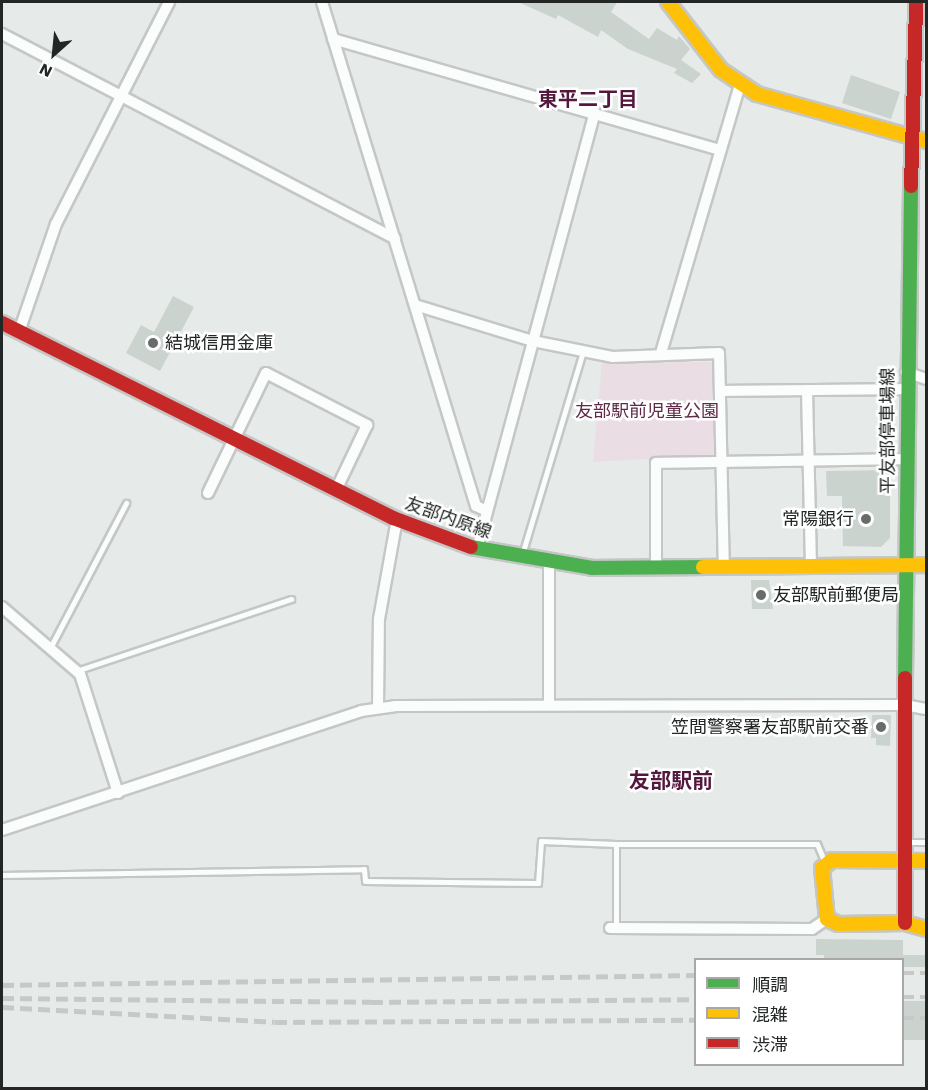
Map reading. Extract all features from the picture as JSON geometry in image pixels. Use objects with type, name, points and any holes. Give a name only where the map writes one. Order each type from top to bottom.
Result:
[{"type":"main road","points":[[668,2],[708,56],[740,85],[773,100],[927,141]]},
{"type":"main road","name":"平友部停車場線","points":[[905,923],[906,372],[909,138],[916,2]]},
{"type":"main road","name":"友部内原線","points":[[2,323],[397,519],[477,549],[549,564],[656,568],[927,564]]},
{"type":"main road","points":[[927,861],[825,863],[823,910],[827,919],[838,924],[905,923],[927,929]]},
{"type":"street","points":[[19,332],[56,224],[170,2]]},
{"type":"street","points":[[322,2],[476,506],[487,511]]},
{"type":"street","points":[[2,34],[395,239]]},
{"type":"street","points":[[333,39],[720,150]]},
{"type":"street","points":[[661,353],[740,85]]},
{"type":"street","points":[[477,549],[595,113]]},
{"type":"street","points":[[415,305],[533,341],[613,357],[661,353],[718,353],[721,391],[724,566]]},
{"type":"street","points":[[906,372],[927,379]]},
{"type":"street","points":[[208,493],[232,438],[266,373],[367,425],[336,489]]},
{"type":"street","points":[[721,391],[906,388]]},
{"type":"street","points":[[807,390],[811,565]]},
{"type":"street","points":[[656,568],[656,463],[906,459]]},
{"type":"street","points":[[378,708],[379,619],[397,519]]},
{"type":"street","points":[[549,564],[549,705]]},
{"type":"street","points":[[2,607],[76,671],[118,793]]},
{"type":"street","points":[[2,830],[378,708],[549,705],[905,705],[927,709]]},
{"type":"street","points":[[613,929],[812,929],[827,919]]},
{"type":"lane","points":[[520,559],[583,351]]},
{"type":"lane","points":[[50,648],[126,503]]},
{"type":"lane","points":[[76,671],[291,599]]},
{"type":"lane","points":[[2,875],[364,869],[365,881],[538,883],[541,841],[616,844],[817,844],[825,863]]},
{"type":"lane","points":[[906,842],[927,842]]},
{"type":"lane","points":[[613,929],[616,844]]},
{"type":"green space","name":"友部駅前児童公園","points":[[712,362],[715,455],[593,462],[602,363]]},
{"type":"building","points":[[518,2],[617,2],[611,12],[649,39],[657,28],[677,40],[679,36],[690,49],[681,60],[701,74],[692,83],[674,73],[677,69],[628,49],[601,30],[598,37],[558,15],[556,19]]},
{"type":"building","points":[[851,75],[900,92],[891,119],[842,103]]},
{"type":"building","name":"結城信用金庫","points":[[173,296],[194,307],[160,371],[126,353],[141,325],[154,332]]},
{"type":"building","points":[[890,470],[890,538],[881,547],[843,546],[842,496],[827,496],[826,471]]},
{"type":"building","points":[[751,580],[769,580],[773,609],[752,609]]},
{"type":"building","name":"笠間警察署友部駅前交番","points":[[872,715],[891,715],[890,746],[876,745],[876,738],[871,738]]},
{"type":"building","points":[[816,939],[903,940],[903,955],[927,955],[927,967],[904,967],[904,958],[824,958],[824,955],[816,955]]},
{"type":"building","points":[[904,1001],[927,1001],[927,1040],[904,1040]]},
{"type":"railway","points":[[904,973],[926,973]]},
{"type":"railway","points":[[2,985],[694,975]]},
{"type":"railway","points":[[904,997],[926,997]]},
{"type":"railway","points":[[2,998],[371,1002],[694,999]]},
{"type":"railway","points":[[2,1007],[275,1022],[694,1020]]},
{"type":"railway","points":[[904,1018],[926,1018]]},
{"type":"traffic: fast","points":[[905,678],[911,186]]},
{"type":"traffic: fast","points":[[471,547],[592,568],[703,567]]},
{"type":"traffic: slow","points":[[668,2],[721,70],[757,94],[926,141]]},
{"type":"traffic: slow","points":[[703,567],[926,565]]},
{"type":"traffic: slow","points":[[926,861],[832,860],[822,868],[827,919],[838,924],[905,923],[926,929]]},
{"type":"traffic: jam","points":[[911,186],[916,2]]},
{"type":"traffic: jam","points":[[2,323],[393,518],[471,547]]},
{"type":"traffic: jam","points":[[905,678],[905,923]]},
{"type":"place","name":"結城信用金庫","points":[[153,343]]},
{"type":"place","name":"常陽銀行","points":[[866,519]]},
{"type":"place","name":"友部駅前郵便局","points":[[761,595]]},
{"type":"place","name":"笠間警察署友部駅前交番","points":[[881,727]]},
{"type":"district","name":"東平二丁目","points":[[588,99]]},
{"type":"district","name":"友部駅前","points":[[671,781]]}]
